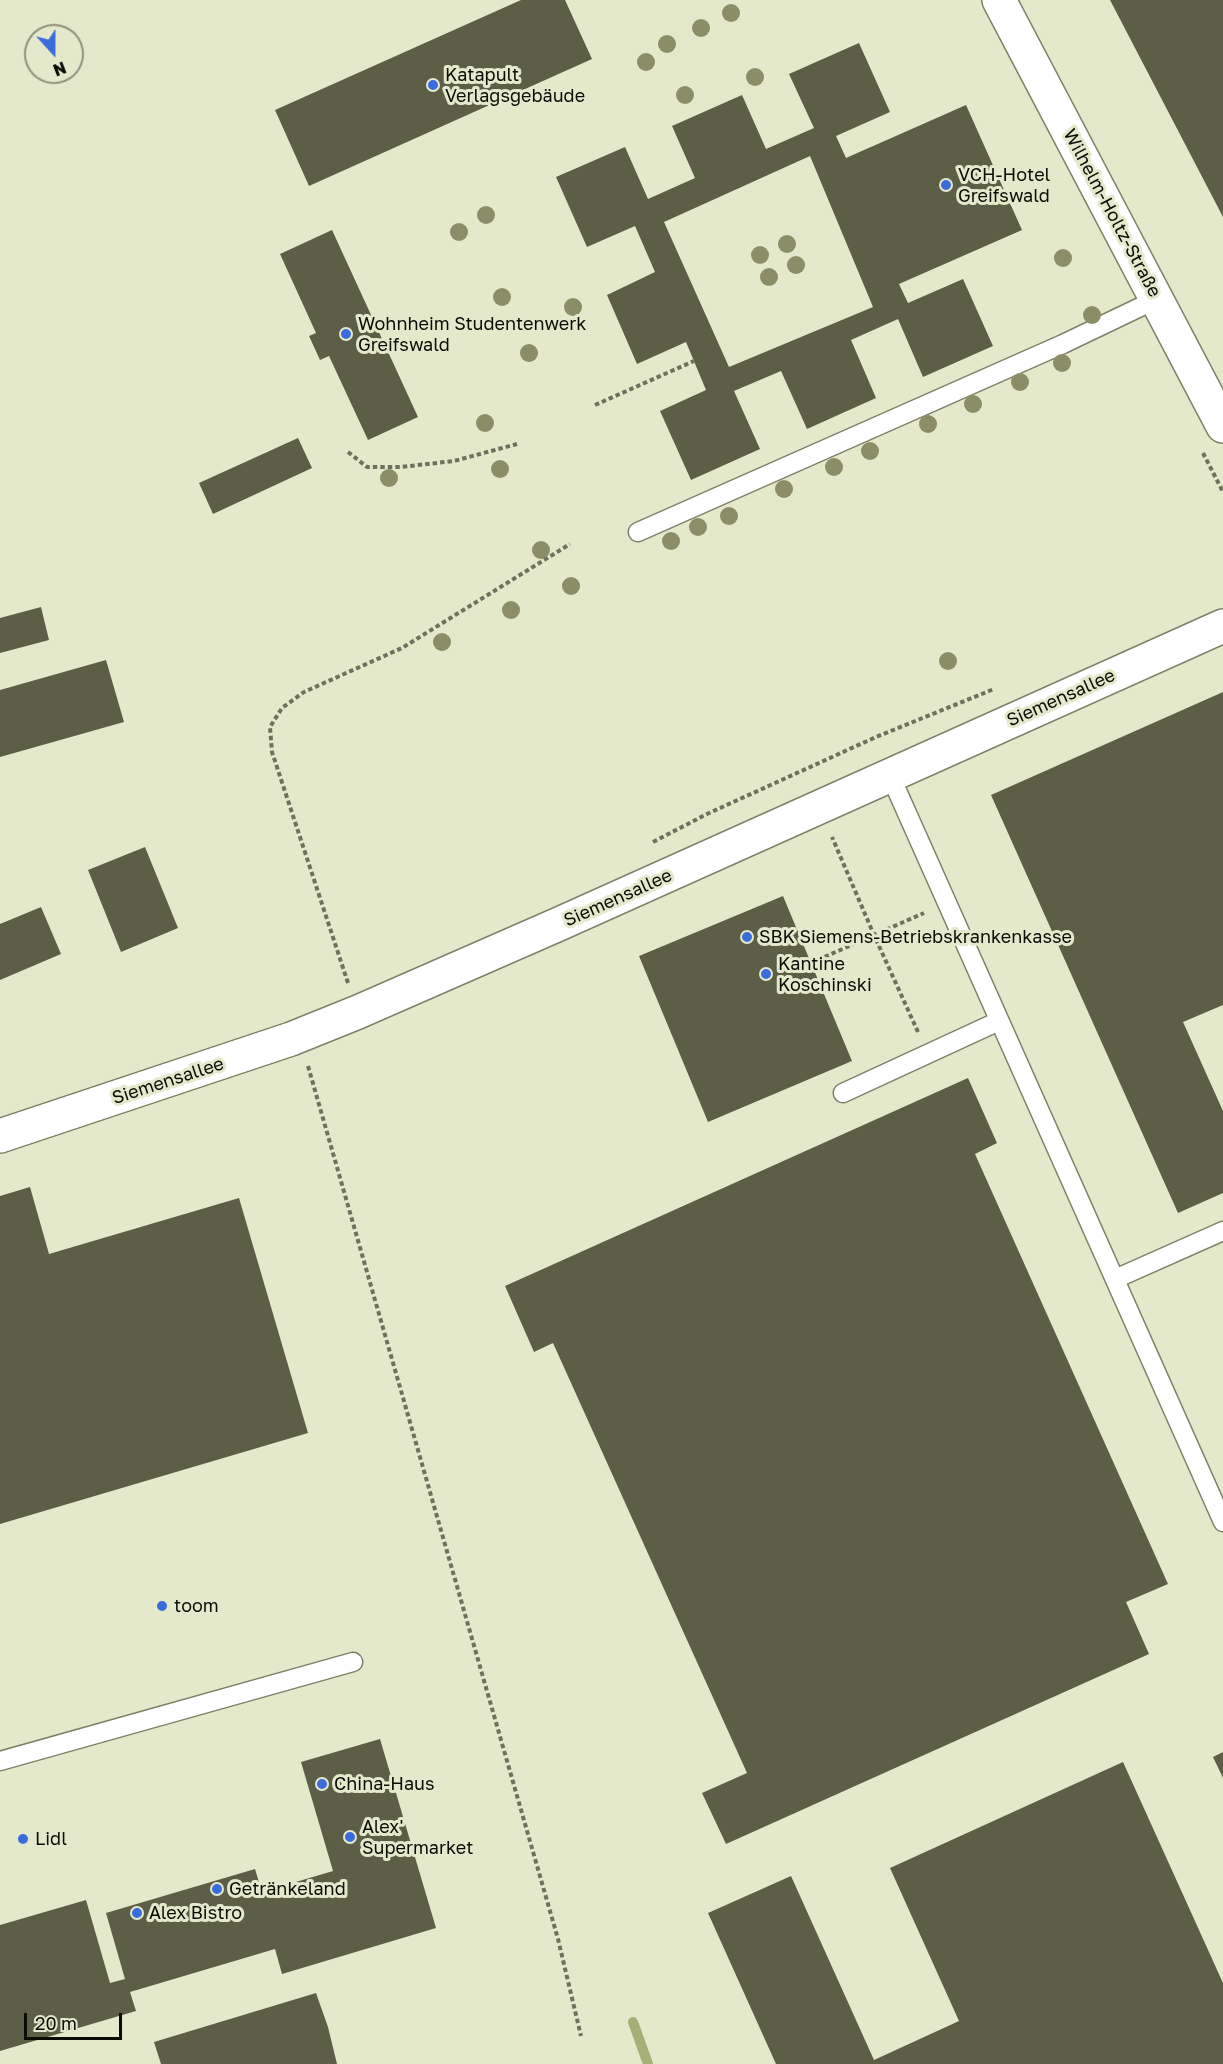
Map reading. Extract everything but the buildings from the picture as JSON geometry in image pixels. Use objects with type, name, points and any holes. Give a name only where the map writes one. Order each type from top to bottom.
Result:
[{"type":"street","name":"Wilhelm-Holtz-Straße","points":[[999,0],[1223,426]]},
{"type":"street","name":"Siemensallee","points":[[0,1136],[291,1039],[560,924],[1223,626]]},
{"type":"lane","points":[[638,532],[1062,344],[1157,299]]},
{"type":"lane","points":[[890,775],[1223,1522]]},
{"type":"lane","points":[[843,1093],[999,1021]]},
{"type":"lane","points":[[1115,1279],[1223,1231]]},
{"type":"lane","points":[[0,1761],[353,1662]]},
{"type":"path","points":[[595,405],[694,362]]},
{"type":"path","points":[[348,452],[367,467],[401,467],[454,461],[517,444]]},
{"type":"path","points":[[358,1011],[272,752],[270,727],[282,708],[304,692],[402,648],[570,544]]},
{"type":"path","points":[[647,846],[707,814],[876,737],[997,688]]},
{"type":"path","points":[[801,771],[928,1054]]},
{"type":"path","points":[[811,963],[946,903]]},
{"type":"path","points":[[306,1058],[558,1939],[581,2036]]},
{"type":"waterway","points":[[633,2022],[648,2064]]},
{"type":"place","name":"Katapult Verlagsgebäude","points":[[433,85]]},
{"type":"place","name":"VCH-Hotel Greifswald","points":[[946,185]]},
{"type":"place","name":"Wohnheim Studentenwerk Greifswald","points":[[346,334]]},
{"type":"place","name":"SBK Siemens-Betriebskrankenkasse","points":[[747,937]]},
{"type":"place","name":"Kantine Koschinski","points":[[766,974]]},
{"type":"place","name":"toom","points":[[162,1606]]},
{"type":"place","name":"China-Haus","points":[[322,1784]]},
{"type":"place","name":"Alex' Supermarket","points":[[350,1837]]},
{"type":"place","name":"Lidl","points":[[23,1839]]},
{"type":"place","name":"Getränkeland","points":[[217,1889]]},
{"type":"place","name":"Alex Bistro","points":[[137,1913]]}]
